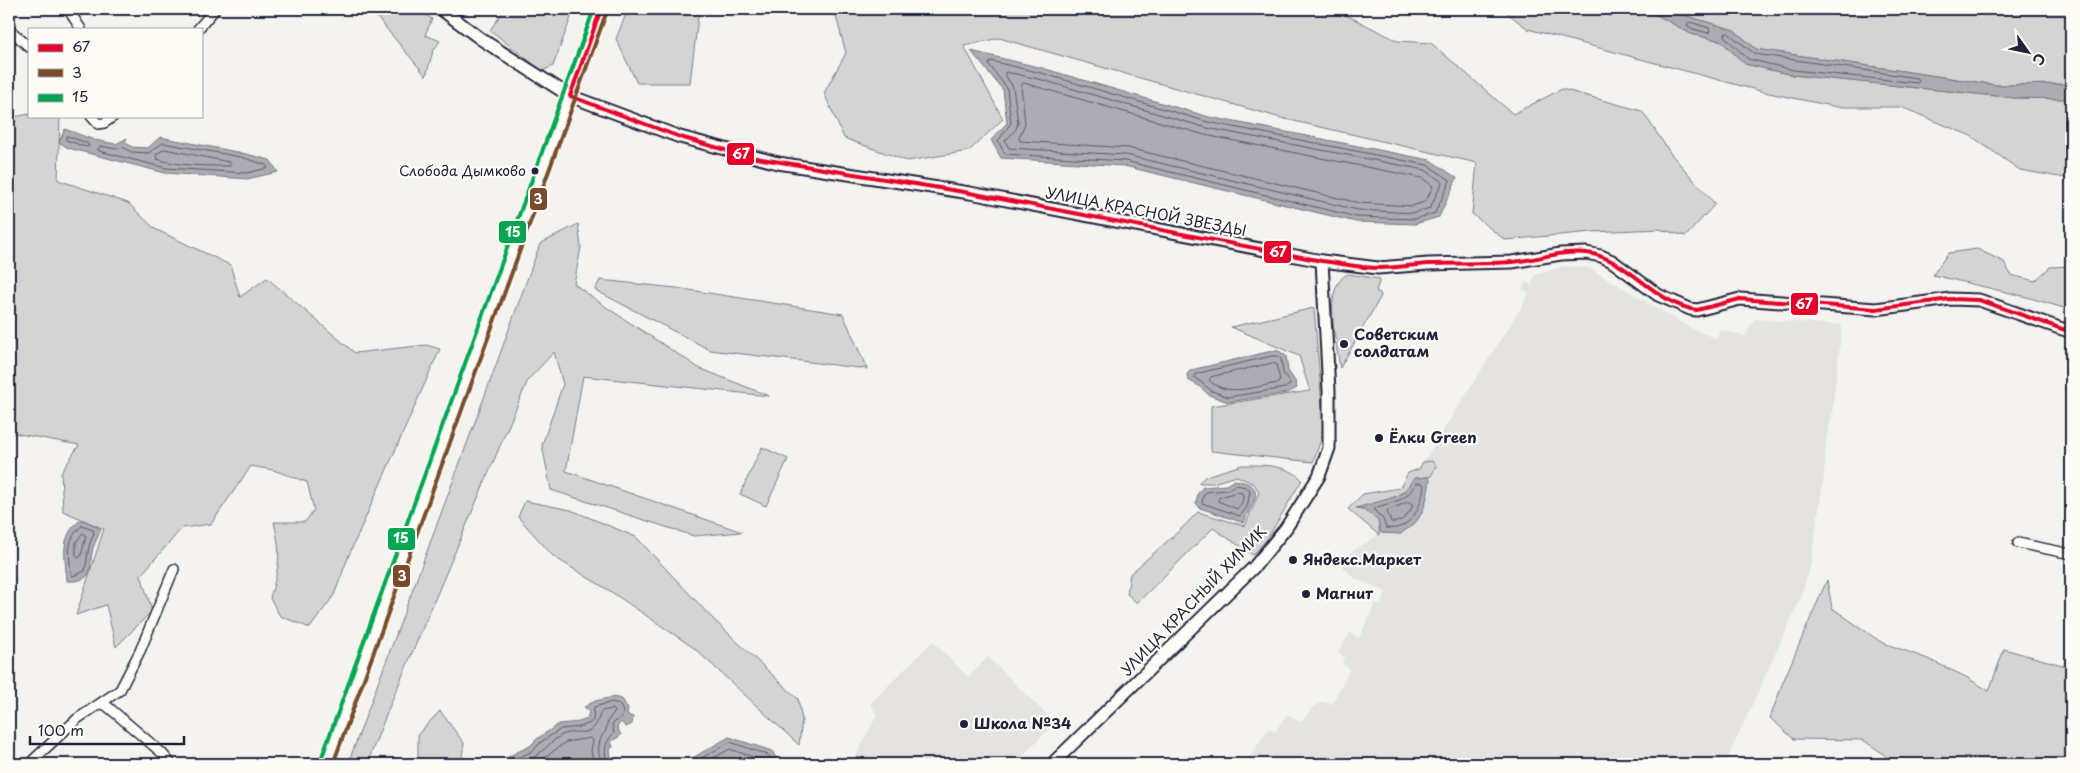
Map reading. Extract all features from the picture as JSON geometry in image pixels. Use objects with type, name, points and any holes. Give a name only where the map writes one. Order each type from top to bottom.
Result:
[{"type":"main road","points":[[326,764],[601,9]]},
{"type":"street","points":[[68,9],[80,28]]},
{"type":"street","points":[[199,28],[215,9]]},
{"type":"street","name":"УЛИЦА КРАСНОЙ ЗВЕЗДЫ","points":[[441,9],[481,38],[570,96],[680,137],[750,156],[970,193],[1322,261],[1378,268],[1428,264],[1512,262],[1561,254],[1586,253],[1601,256],[1612,261],[1658,295],[1690,309],[1698,310],[1740,299],[1876,309],[1950,299],[1979,300],[2071,332]]},
{"type":"street","points":[[9,29],[28,46]]},
{"type":"street","points":[[93,119],[100,124],[110,118]]},
{"type":"street","name":"УЛИЦА КРАСНЫЙ ХИМИК","points":[[1052,764],[1255,566],[1286,528],[1319,476],[1329,448],[1322,261]]},
{"type":"street","points":[[2018,543],[2071,554]]},
{"type":"street","points":[[29,764],[77,719],[113,696],[124,684],[174,569]]},
{"type":"street","points":[[102,704],[107,706],[162,753],[172,764]]},
{"type":"shaded area","points":[[370,9],[417,9],[432,19],[425,35],[440,41],[433,51],[426,76]]},
{"type":"shaded area","points":[[505,9],[574,9],[553,66],[542,71],[490,30]]},
{"type":"shaded area","points":[[628,9],[699,9],[690,83],[637,83],[616,39]]},
{"type":"shaded area","points":[[834,9],[1334,9],[1398,41],[1431,43],[1513,114],[1562,89],[1642,111],[1671,154],[1715,204],[1686,236],[1659,229],[1592,232],[1505,240],[1472,214],[1477,163],[1281,118],[999,38],[964,46],[1003,119],[969,151],[907,161],[844,138],[824,93],[846,53]]},
{"type":"shaded area","points":[[1502,9],[1618,9],[1657,15],[1691,34],[1721,41],[1745,64],[1793,75],[2015,98],[2071,99],[2071,179],[2020,170],[1971,136],[1901,107],[1837,107],[1764,92],[1528,29]]},
{"type":"shaded area","points":[[1663,9],[2071,9],[2071,84],[1996,85],[1756,49],[1734,30]]},
{"type":"shaded area","points":[[28,114],[28,118],[60,118],[58,180],[128,203],[155,229],[230,265],[240,297],[267,278],[355,353],[426,345],[440,349],[349,555],[334,595],[310,628],[280,616],[270,598],[276,578],[279,552],[274,522],[305,522],[314,510],[307,482],[273,470],[251,466],[211,524],[182,528],[141,575],[152,611],[116,647],[106,605],[76,615],[104,529],[63,511],[61,473],[79,445],[9,432],[9,118]]},
{"type":"shaded area","points":[[578,224],[581,247],[574,284],[699,368],[769,396],[583,376],[566,471],[742,532],[694,536],[551,490],[542,445],[563,384],[554,352],[528,380],[390,705],[367,764],[348,764],[540,244]]},
{"type":"shaded area","points":[[1977,249],[2004,262],[2011,275],[2035,281],[2050,267],[2071,266],[2071,310],[2023,296],[1933,275],[1948,253]]},
{"type":"shaded area","points":[[1564,266],[1589,268],[1691,328],[1717,339],[1720,330],[1745,336],[1754,319],[1842,325],[1832,414],[1826,441],[1824,476],[1810,568],[1800,600],[1725,764],[1266,764],[1251,755],[1269,728],[1275,732],[1287,714],[1301,722],[1314,706],[1322,702],[1332,704],[1350,669],[1342,663],[1345,657],[1338,652],[1350,633],[1359,638],[1375,603],[1381,605],[1386,592],[1354,578],[1337,561],[1378,535],[1348,509],[1363,494],[1400,488],[1408,473],[1419,468],[1522,306],[1529,293],[1522,289],[1526,282],[1531,285],[1535,275]]},
{"type":"shaded area","points":[[1348,274],[1380,279],[1376,291],[1381,296],[1340,368],[1334,331],[1333,303],[1335,291],[1340,281]]},
{"type":"shaded area","points":[[600,280],[676,288],[843,314],[867,369],[710,350],[595,290]]},
{"type":"shaded area","points":[[1314,308],[1324,431],[1313,462],[1211,451],[1211,406],[1310,391],[1299,356],[1231,327]]},
{"type":"shaded area","points":[[762,447],[788,459],[766,506],[740,494]]},
{"type":"shaded area","points":[[1432,461],[1436,466],[1431,476],[1412,480],[1408,487],[1396,496],[1358,508],[1379,521],[1379,535],[1348,509],[1363,494],[1400,488],[1408,473],[1419,469],[1423,462]]},
{"type":"shaded area","points":[[1242,465],[1282,468],[1290,471],[1302,480],[1267,539],[1253,555],[1213,528],[1137,603],[1127,594],[1130,574],[1198,512],[1245,526],[1259,492],[1254,484],[1237,476],[1213,483],[1198,483],[1206,476]]},
{"type":"shaded area","points":[[525,501],[571,510],[636,537],[713,619],[798,699],[802,720],[799,745],[694,648],[610,591],[554,557],[518,517]]},
{"type":"shaded area","points":[[1827,580],[1832,608],[1881,642],[1928,659],[1966,677],[1989,691],[2004,649],[2069,667],[2071,674],[2071,764],[1895,764],[1863,740],[1794,739],[1770,718],[1783,682]]},
{"type":"shaded area","points":[[933,641],[968,677],[988,657],[1055,723],[1014,764],[852,764],[877,714],[870,704]]},
{"type":"shaded area","points":[[440,711],[464,743],[461,764],[418,764],[418,734]]},
{"type":"water","points":[[1618,9],[1663,9],[1734,30],[1756,49],[1996,85],[2071,84],[2071,99],[2015,98],[1792,75],[1745,64],[1721,41],[1691,34],[1657,15]]},
{"type":"water","points":[[971,51],[1042,68],[1209,117],[1430,160],[1457,178],[1439,217],[1415,224],[1356,222],[1124,166],[1001,158],[991,140],[1007,123],[1003,90]]},
{"type":"water","points":[[65,129],[94,140],[116,144],[127,138],[125,142],[132,147],[148,148],[160,137],[242,153],[270,160],[278,172],[247,179],[165,173],[68,148],[59,142]]},
{"type":"water","points":[[1279,351],[1286,356],[1288,371],[1295,381],[1297,388],[1287,393],[1228,402],[1209,395],[1199,386],[1188,380],[1187,374],[1191,370]]},
{"type":"water","points":[[1428,477],[1430,479],[1423,509],[1413,525],[1401,534],[1381,533],[1378,521],[1364,509],[1356,508],[1395,497],[1407,490],[1414,478]]},
{"type":"water","points":[[1235,480],[1252,486],[1255,491],[1253,502],[1244,523],[1200,508],[1196,503],[1198,493],[1203,487],[1226,485]]},
{"type":"water","points":[[80,520],[101,529],[93,548],[87,577],[76,581],[67,581],[66,541],[73,527]]},
{"type":"water","points":[[613,697],[622,699],[628,709],[627,715],[633,717],[632,724],[626,727],[621,722],[617,727],[621,735],[611,742],[613,747],[610,749],[611,757],[619,760],[617,764],[508,763],[509,756],[530,746],[538,738],[559,724],[579,722],[587,719],[589,712],[584,707],[595,701]]},
{"type":"water","points":[[729,737],[772,751],[780,764],[682,764]]},
{"type":"transit line","name":"15","points":[[320,762],[594,9]]},
{"type":"transit line","name":"67","points":[[601,9],[570,96],[680,137],[750,157],[970,193],[1322,261],[1372,268],[1428,264],[1502,263],[1578,252],[1602,257],[1615,263],[1667,299],[1697,310],[1740,299],[1876,309],[1950,299],[1979,300],[2071,332]]},
{"type":"transit line","name":"3","points":[[333,764],[607,11]]},
{"type":"place","name":"Слобода Дымково","points":[[535,171]]},
{"type":"place","name":"Советским солдатам","points":[[1344,344]]},
{"type":"place","name":"Ёлки Green","points":[[1379,438]]},
{"type":"place","name":"Яндекс.Маркет","points":[[1293,560]]},
{"type":"place","name":"Магнит","points":[[1306,594]]},
{"type":"place","name":"Школа №34","points":[[964,724]]}]
